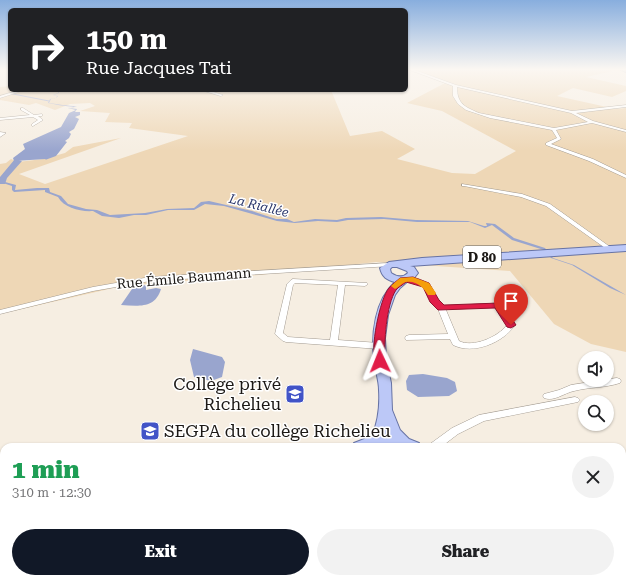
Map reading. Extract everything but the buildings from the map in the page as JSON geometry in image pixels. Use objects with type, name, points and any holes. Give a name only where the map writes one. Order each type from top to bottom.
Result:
[{"type":"main road","name":"D 80","points":[[402,264],[422,261],[626,248]]},
{"type":"main road","points":[[392,290],[411,277],[413,268],[422,261]]},
{"type":"main road","points":[[387,270],[402,264],[411,277]]},
{"type":"main road","points":[[387,270],[411,277]]},
{"type":"main road","points":[[387,270],[392,290],[382,319],[379,346],[379,382],[385,411],[395,433],[407,443]]},
{"type":"main road","points":[[377,440],[385,411]]},
{"type":"main road","points":[[369,443],[377,440],[390,440],[401,443]]},
{"type":"street","points":[[455,96],[458,101],[469,110],[490,117],[554,129],[592,122]]},
{"type":"street","points":[[501,96],[572,112],[592,122],[626,131]]},
{"type":"street","points":[[572,112],[626,106]]},
{"type":"street","points":[[22,109],[41,120],[33,125]]},
{"type":"street","points":[[0,119],[41,115]]},
{"type":"street","points":[[7,123],[16,118]]},
{"type":"street","points":[[554,129],[559,139],[547,144],[591,160],[626,177]]},
{"type":"street","points":[[0,133],[4,134],[0,136]]},
{"type":"street","points":[[464,186],[522,196],[548,205],[610,249]]},
{"type":"street","name":"Rue Émile Baumann","points":[[0,312],[93,289],[150,279],[370,265],[387,270]]},
{"type":"street","points":[[411,277],[426,285],[435,302],[441,308],[459,346],[473,346],[482,344],[506,331],[511,325],[496,305],[441,308]]},
{"type":"street","points":[[365,284],[293,281],[290,284],[279,334],[286,339],[379,346]]},
{"type":"street","points":[[334,342],[342,283]]},
{"type":"street","points":[[409,338],[453,336]]},
{"type":"street","points":[[547,396],[564,392],[571,388],[617,381]]},
{"type":"street","points":[[439,443],[455,431],[482,418],[573,401],[564,392]]},
{"type":"shaded area","points":[[0,96],[334,96],[350,136],[382,131],[415,149],[397,159],[452,173],[475,174],[516,151],[442,111],[407,103],[420,96],[558,96],[616,109],[626,108],[626,352],[591,344],[554,324],[510,271],[376,262],[259,275],[122,286],[0,314],[0,164],[6,163],[11,159],[18,162],[43,159],[65,153],[73,147],[121,138],[19,174],[45,184],[188,136],[129,128],[132,123],[105,122],[110,113],[80,111],[95,106],[90,103],[70,104],[55,110],[36,103],[29,105],[0,100]]},
{"type":"water","points":[[56,98],[51,99],[49,103],[77,106],[71,107],[48,103],[50,99]]},
{"type":"water","points":[[68,108],[77,109],[75,112],[80,112],[80,115],[75,117],[79,119],[74,129],[69,132],[71,134],[65,141],[67,142],[56,156],[45,160],[46,159],[14,161],[13,158],[25,149],[23,144],[61,127],[69,113],[76,110]]},
{"type":"water","name":"La Riallée","points":[[0,182],[16,185],[15,190],[49,188],[50,192],[61,196],[68,204],[86,209],[97,210],[110,215],[145,213],[167,209],[194,208],[201,202],[209,201],[252,211],[276,219],[287,219],[294,222],[315,219],[337,220],[346,218],[381,217],[416,220],[468,221],[484,226],[487,226],[486,223],[495,224],[514,238],[545,248],[553,258],[574,265],[626,295],[610,288],[572,265],[551,258],[544,250],[512,240],[492,225],[485,228],[470,222],[417,222],[384,219],[295,223],[277,221],[224,206],[205,204],[194,210],[168,210],[146,215],[134,215],[119,218],[102,216],[93,211],[83,211],[69,207],[58,197],[45,192],[45,190],[14,192],[12,190],[12,186]]},
{"type":"water","points":[[144,285],[146,286],[146,290],[156,288],[161,289],[155,300],[140,306],[121,305],[132,289]]},
{"type":"water","points":[[193,349],[222,357],[225,362],[222,377],[211,381],[194,377],[190,360]]},
{"type":"water","points":[[423,374],[447,378],[455,382],[457,391],[449,396],[418,397],[407,390],[406,381],[409,375]]},
{"type":"waterway","points":[[24,96],[49,101]]},
{"type":"waterway","points":[[2,182],[3,178],[18,161]]},
{"type":"slow traffic","points":[[395,286],[404,279],[413,280],[424,283],[431,293]]},
{"type":"place","name":"Collège privé Richelieu","points":[[295,394]]},
{"type":"place","name":"SEGPA du collège Richelieu","points":[[150,431]]},
{"type":"route","points":[[380,361],[379,346],[382,319],[392,290],[404,279],[424,283],[435,302],[441,308],[496,305],[511,325]]}]
